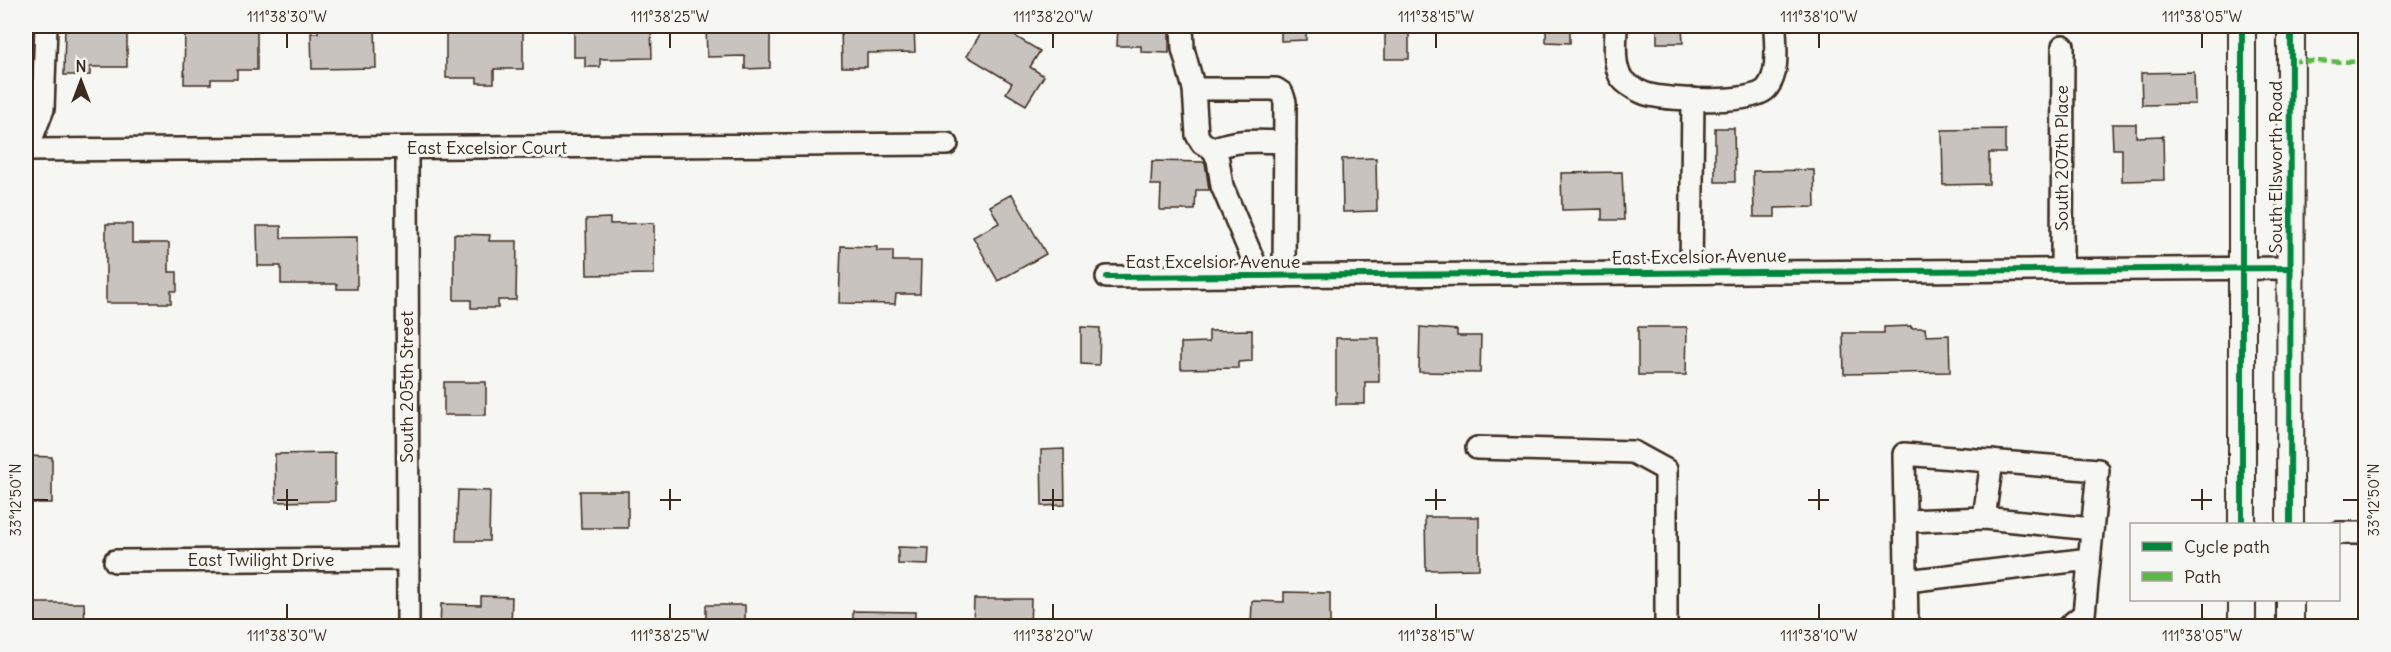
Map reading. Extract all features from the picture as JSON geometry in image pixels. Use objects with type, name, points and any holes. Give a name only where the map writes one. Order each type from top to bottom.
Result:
[{"type":"main road","name":"South Ellsworth Road","points":[[2242,26],[2242,523]]},
{"type":"main road","name":"South Ellsworth Road","points":[[2290,523],[2291,26]]},
{"type":"main road","points":[[2242,601],[2242,627]]},
{"type":"main road","points":[[2290,601],[2290,627]]},
{"type":"street","name":"East Excelsior Court","points":[[46,26],[43,109],[27,150],[947,144]]},
{"type":"street","points":[[1182,26],[1183,49],[1194,89],[1197,135],[1202,143],[1213,149],[1218,160],[1222,186],[1260,276]]},
{"type":"street","points":[[1616,26],[1616,59],[1620,77],[1637,90],[1650,95],[1693,99],[1753,97],[1767,89],[1775,67],[1775,26]]},
{"type":"street","name":"South 207th Place","points":[[2062,269],[2063,46]]},
{"type":"street","points":[[1194,89],[1276,89],[1282,93],[1285,102],[1284,276]]},
{"type":"street","points":[[1691,272],[1693,99]]},
{"type":"street","points":[[1213,149],[1228,142],[1285,142]]},
{"type":"street","name":"South 205th Street","points":[[406,148],[408,627]]},
{"type":"street","name":"East Excelsior Avenue","points":[[1107,277],[2291,268]]},
{"type":"street","points":[[1477,448],[1633,452],[1666,470],[1666,627]]},
{"type":"street","points":[[1907,627],[1907,521],[1904,454],[2098,470],[2084,614],[2068,627]]},
{"type":"street","points":[[1984,518],[1992,461]]},
{"type":"street","points":[[1907,521],[1984,518],[2092,529]]},
{"type":"street","points":[[2340,533],[2366,533]]},
{"type":"street","name":"East Twilight Drive","points":[[115,561],[408,559]]},
{"type":"street","points":[[1907,581],[2089,559]]},
{"type":"building","points":[[65,26],[127,26],[127,67],[90,67],[90,75],[64,75]]},
{"type":"building","points":[[185,26],[257,26],[257,70],[237,70],[237,79],[211,79],[211,84],[184,84]]},
{"type":"building","points":[[318,26],[375,26],[376,68],[312,69],[311,33],[318,33]]},
{"type":"building","points":[[446,26],[523,26],[523,69],[494,69],[494,83],[477,83],[477,78],[446,78]]},
{"type":"building","points":[[574,26],[651,26],[652,58],[600,59],[600,67],[585,67],[585,57],[574,57]]},
{"type":"building","points":[[706,26],[763,26],[763,34],[770,34],[770,68],[745,69],[745,56],[707,57]]},
{"type":"building","points":[[841,26],[914,26],[915,52],[867,53],[867,67],[842,67]]},
{"type":"building","points":[[985,26],[998,26],[1040,51],[1030,67],[1044,76],[1026,105],[1006,93],[1012,83],[967,56]]},
{"type":"building","points":[[1118,26],[1169,26],[1169,53],[1141,52],[1141,46],[1117,46]]},
{"type":"building","points":[[1281,26],[1306,26],[1306,40],[1281,41]]},
{"type":"building","points":[[1385,26],[1409,26],[1409,59],[1385,59]]},
{"type":"building","points":[[1546,26],[1570,26],[1570,43],[1546,42]]},
{"type":"building","points":[[1657,26],[1682,26],[1683,43],[1657,43]]},
{"type":"building","points":[[2194,72],[2195,104],[2142,105],[2141,73]]},
{"type":"building","points":[[2112,124],[2136,124],[2136,137],[2163,136],[2164,180],[2122,181],[2122,149],[2113,149]]},
{"type":"building","points":[[1715,128],[1734,128],[1735,182],[1715,182]]},
{"type":"building","points":[[2005,129],[2005,153],[1989,153],[1989,184],[1943,185],[1942,130]]},
{"type":"building","points":[[1376,158],[1377,211],[1343,212],[1342,159]]},
{"type":"building","points":[[1152,161],[1205,162],[1209,190],[1196,190],[1195,210],[1160,210],[1161,185],[1151,185]]},
{"type":"building","points":[[1814,170],[1815,207],[1775,208],[1775,217],[1754,217],[1753,171]]},
{"type":"building","points":[[1622,172],[1624,220],[1602,220],[1602,209],[1562,210],[1561,173]]},
{"type":"building","points":[[1012,194],[1046,254],[998,281],[973,237],[999,223],[990,206]]},
{"type":"building","points":[[610,218],[610,224],[654,223],[654,274],[587,275],[586,219]]},
{"type":"building","points":[[106,224],[132,224],[132,243],[169,243],[169,272],[177,272],[177,291],[171,291],[171,303],[106,303]]},
{"type":"building","points":[[257,226],[281,226],[281,238],[357,237],[357,289],[337,289],[337,284],[281,284],[281,266],[258,266]]},
{"type":"building","points":[[454,234],[490,235],[489,241],[517,241],[516,300],[498,300],[498,308],[471,308],[471,300],[454,300]]},
{"type":"building","points":[[841,246],[877,247],[877,251],[893,251],[893,261],[921,261],[920,294],[896,294],[895,304],[839,303]]},
{"type":"building","points":[[1911,326],[1911,328],[1925,328],[1926,336],[1949,335],[1950,372],[1844,374],[1843,333],[1884,333],[1884,327]]},
{"type":"building","points":[[1081,327],[1100,328],[1099,365],[1081,364]]},
{"type":"building","points":[[1420,327],[1457,330],[1457,336],[1481,336],[1480,373],[1419,372]]},
{"type":"building","points":[[1638,327],[1687,327],[1686,375],[1638,375]]},
{"type":"building","points":[[1252,330],[1252,361],[1238,362],[1238,368],[1181,369],[1181,343],[1209,342],[1209,331]]},
{"type":"building","points":[[1336,338],[1379,338],[1379,382],[1365,382],[1365,404],[1336,404]]},
{"type":"building","points":[[444,382],[486,382],[486,415],[444,415]]},
{"type":"building","points":[[1064,449],[1065,505],[1042,506],[1041,450]]},
{"type":"building","points":[[335,453],[335,501],[276,502],[275,454]]},
{"type":"building","points":[[26,456],[52,457],[52,503],[26,503]]},
{"type":"building","points":[[458,490],[490,491],[489,541],[456,541]]},
{"type":"building","points":[[580,491],[628,491],[628,528],[581,528]]},
{"type":"building","points":[[1425,517],[1479,517],[1479,569],[1426,570]]},
{"type":"building","points":[[898,547],[929,548],[928,565],[898,564]]},
{"type":"building","points":[[1284,592],[1330,593],[1330,627],[1251,627],[1252,601],[1284,602]]},
{"type":"building","points":[[481,596],[512,597],[511,627],[440,627],[441,604],[481,605]]},
{"type":"building","points":[[974,599],[1031,599],[1030,627],[973,627]]},
{"type":"building","points":[[26,603],[84,603],[85,627],[26,627]]},
{"type":"building","points":[[706,605],[745,605],[745,627],[706,627]]},
{"type":"building","points":[[853,611],[915,612],[915,627],[853,627]]},
{"type":"marked path","points":[[2291,61],[2366,62]]},
{"type":"cycle path","points":[[2242,26],[2242,523]]},
{"type":"cycle path","points":[[2290,523],[2291,26]]},
{"type":"cycle path","points":[[1107,277],[2291,268]]}]
